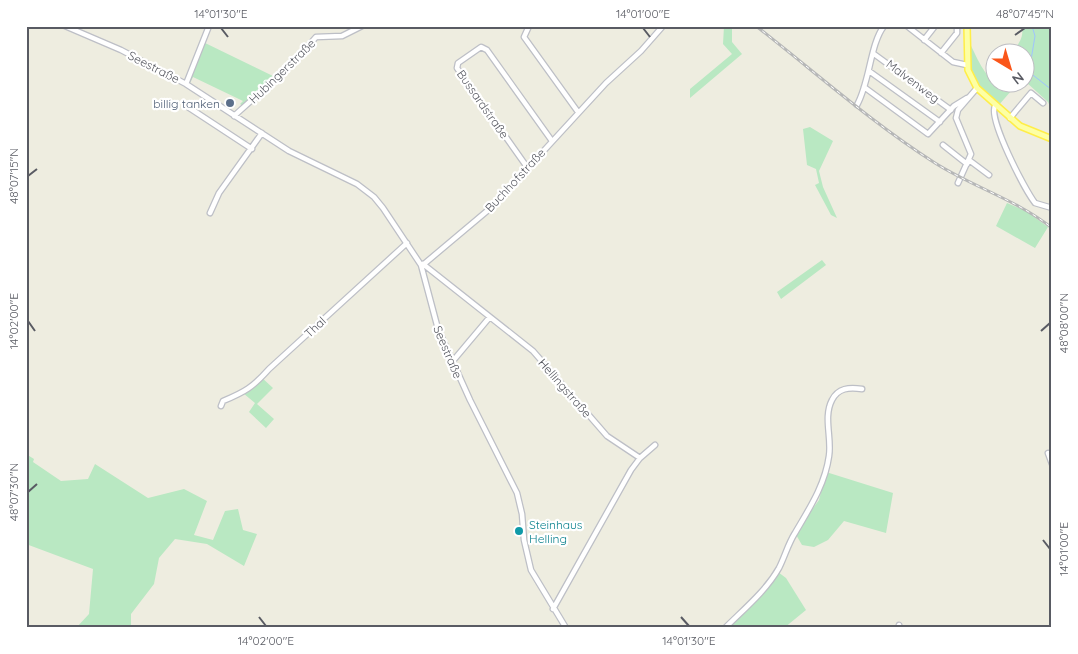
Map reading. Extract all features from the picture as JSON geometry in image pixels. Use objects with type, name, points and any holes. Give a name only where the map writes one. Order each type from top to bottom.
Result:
[{"type":"main road","points":[[967,26],[968,65],[970,75],[977,88],[995,106],[1025,129],[1052,139]]},
{"type":"street","name":"Seestraße","points":[[65,26],[121,50],[186,84],[289,151],[342,176],[366,190],[384,208],[423,264],[434,317],[452,362],[517,493],[522,514],[524,540],[531,570],[566,628]]},
{"type":"street","points":[[186,84],[209,26]]},
{"type":"street","name":"Hubingerstraße","points":[[234,116],[294,62],[316,37],[342,36],[362,26]]},
{"type":"street","points":[[529,26],[524,37],[578,112]]},
{"type":"street","name":"Buchhofstraße","points":[[423,264],[493,206],[578,112],[620,69],[641,51],[663,26]]},
{"type":"street","points":[[857,104],[864,87],[878,36],[884,26]]},
{"type":"street","points":[[907,26],[955,63],[968,65]]},
{"type":"street","points":[[924,40],[935,26]]},
{"type":"street","points":[[941,53],[956,33],[957,26]]},
{"type":"street","name":"Bussardstraße","points":[[527,167],[456,68],[458,63],[480,47],[488,50],[552,141]]},
{"type":"street","name":"Malvenweg","points":[[874,54],[950,110]]},
{"type":"street","points":[[869,70],[940,122]]},
{"type":"street","points":[[864,87],[927,134],[961,100],[967,98]]},
{"type":"street","points":[[958,183],[968,162],[970,148],[956,115],[967,98],[977,88]]},
{"type":"street","points":[[1010,118],[1031,93],[1043,103]]},
{"type":"street","points":[[995,106],[994,112],[1003,141],[1027,190],[1035,203],[1052,208]]},
{"type":"street","points":[[188,107],[252,149]]},
{"type":"street","points":[[210,213],[218,192],[252,149],[262,133]]},
{"type":"street","points":[[944,145],[989,175]]},
{"type":"street","name":"Thal","points":[[221,406],[223,401],[248,391],[254,386],[407,242]]},
{"type":"street","name":"Hellingstraße","points":[[423,264],[489,318],[525,344],[606,436],[640,458]]},
{"type":"street","points":[[452,362],[489,318]]},
{"type":"street","points":[[725,628],[772,578],[793,535],[816,498],[829,457],[830,439],[827,410],[832,399],[844,389],[862,389]]},
{"type":"street","points":[[553,609],[640,458],[655,445]]},
{"type":"street","points":[[1048,452],[1052,464]]},
{"type":"green space","points":[[724,26],[732,26],[732,42],[742,54],[690,98],[690,89],[732,54],[723,44]]},
{"type":"green space","points":[[1022,26],[1050,26],[1052,29],[1052,111],[1048,102],[1036,91],[1036,42],[1019,42]]},
{"type":"green space","points":[[201,41],[275,77],[243,106],[240,104],[243,101],[193,77],[190,83],[185,80]]},
{"type":"green space","points":[[969,42],[986,73],[986,92],[1010,92],[998,106],[978,85],[970,63]]},
{"type":"green space","points":[[810,127],[833,141],[819,171],[823,187],[837,218],[831,215],[815,185],[819,183],[816,169],[807,165],[803,129]]},
{"type":"green space","points":[[1007,203],[1026,211],[1048,227],[1035,248],[996,226]]},
{"type":"green space","points":[[822,260],[826,265],[781,299],[777,292]]},
{"type":"green space","points":[[260,376],[273,388],[257,404],[274,419],[266,428],[249,412],[255,403],[243,393]]},
{"type":"green space","points":[[26,454],[34,459],[33,462],[61,481],[88,479],[95,464],[148,498],[184,489],[207,501],[194,535],[213,540],[225,511],[238,509],[243,530],[257,534],[244,566],[207,544],[175,539],[159,558],[154,584],[131,614],[131,628],[76,628],[89,614],[93,569],[26,544]]},
{"type":"green space","points":[[826,472],[893,493],[886,533],[844,521],[828,540],[814,547],[802,545],[795,533],[819,500]]},
{"type":"green space","points":[[778,572],[786,578],[806,610],[784,628],[725,628]]},
{"type":"waterway","points":[[1032,26],[1035,36],[1029,72],[1052,90]]},
{"type":"railway","points":[[756,26],[866,114],[912,148],[950,172],[1010,201],[1052,228]]},
{"type":"place","name":"billig tanken","points":[[230,103]]},
{"type":"place","name":"Steinhaus Helling","points":[[519,531]]}]
